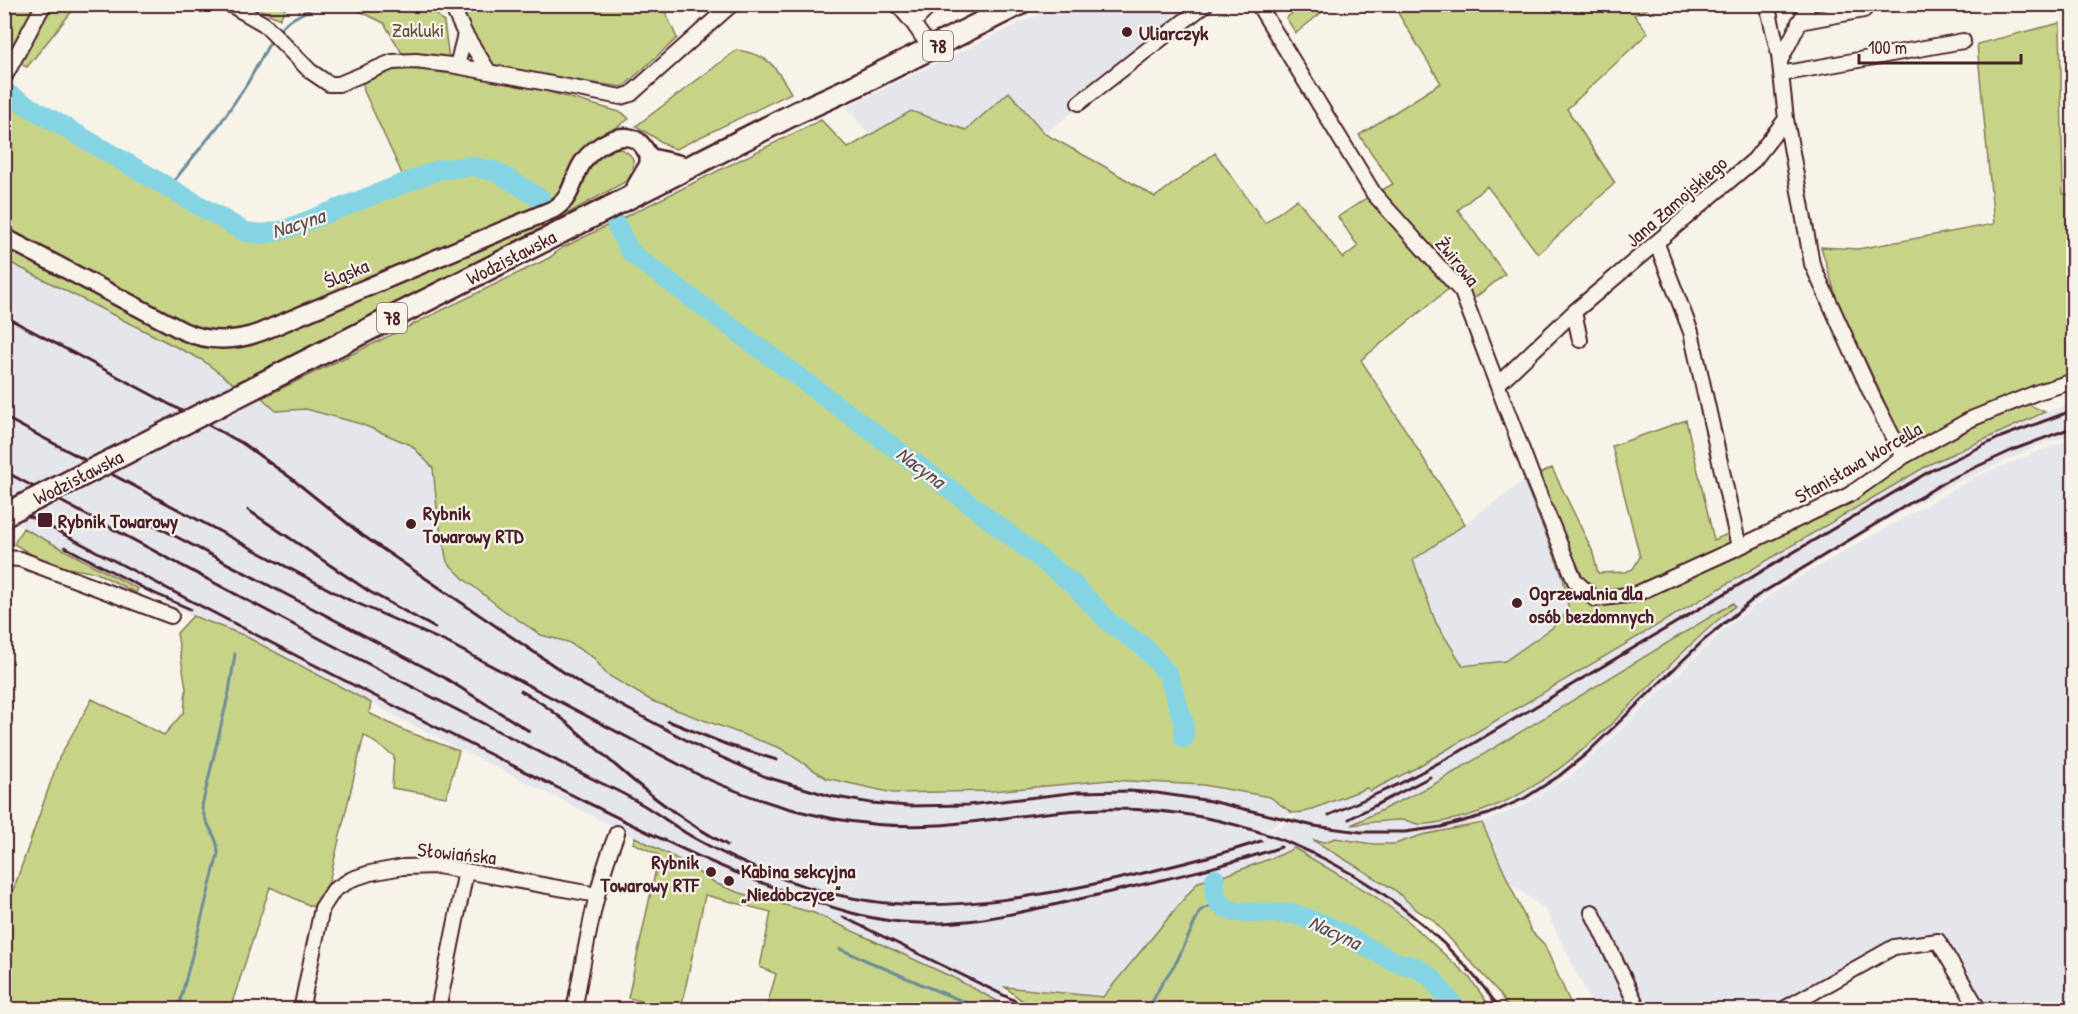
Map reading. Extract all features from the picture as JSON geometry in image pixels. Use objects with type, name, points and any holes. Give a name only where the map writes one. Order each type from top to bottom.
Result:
[{"type":"main road","name":"Wodzisławska","points":[[4,515],[686,168],[1019,4]]},
{"type":"main road","points":[[651,160],[686,168]]},
{"type":"street","points":[[4,78],[44,4]]},
{"type":"street","points":[[229,4],[264,24],[310,72],[329,84],[339,84],[392,62],[416,61],[457,66],[621,97],[631,94],[732,4]]},
{"type":"street","points":[[451,4],[465,34],[489,72]]},
{"type":"street","points":[[897,4],[931,49]]},
{"type":"street","points":[[913,23],[932,4]]},
{"type":"street","points":[[1079,103],[1206,4]]},
{"type":"street","name":"Żwirowa","points":[[1258,4],[1374,194],[1462,291],[1535,484],[1575,581],[1595,599]]},
{"type":"street","points":[[1767,4],[1780,68],[1786,119],[1812,264],[1874,400],[1903,457]]},
{"type":"street","points":[[1780,68],[1809,4]]},
{"type":"street","points":[[1799,22],[1864,10]]},
{"type":"street","points":[[457,66],[465,34]]},
{"type":"street","points":[[1780,68],[1963,41]]},
{"type":"street","name":"Jana Zamojskiego","points":[[1498,383],[1574,312],[1754,160],[1786,119]]},
{"type":"street","name":"Śląska","points":[[4,237],[183,332],[205,338],[232,338],[261,332],[551,210],[568,196],[587,158],[596,149],[613,140],[626,137],[636,140],[663,180]]},
{"type":"street","points":[[629,197],[651,160]]},
{"type":"street","points":[[1657,244],[1691,332],[1740,547]]},
{"type":"street","points":[[1574,312],[1580,340]]},
{"type":"street","name":"Stanisława Worcella","points":[[1595,599],[1636,594],[1740,547],[1849,495],[1903,457],[1971,419],[2038,392],[2073,381]]},
{"type":"street","points":[[4,558],[20,559],[171,616]]},
{"type":"street","points":[[574,1010],[605,861],[617,833]]},
{"type":"street","name":"Słowiańska","points":[[301,1010],[322,908],[330,895],[352,879],[403,867],[427,866],[597,895]]},
{"type":"street","points":[[438,1010],[466,871]]},
{"type":"street","points":[[1592,912],[1639,1010]]},
{"type":"street","points":[[1782,1010],[1894,947],[1938,941],[1978,1010]]},
{"type":"shaded area","points":[[1060,4],[1200,5],[1081,106],[1044,134],[1009,93],[966,130],[911,111],[870,135],[846,107]]},
{"type":"shaded area","points":[[4,260],[202,360],[234,384],[262,398],[276,411],[306,409],[361,424],[411,445],[433,468],[438,518],[447,562],[464,579],[541,635],[568,642],[594,658],[606,674],[652,701],[780,748],[826,778],[893,793],[992,791],[1110,780],[1203,785],[1270,797],[1292,813],[1263,834],[1282,826],[1300,813],[1368,788],[1370,790],[1414,769],[1771,559],[1867,499],[1984,436],[2073,403],[2073,435],[2047,442],[1943,489],[1777,587],[1726,625],[1596,751],[1551,787],[1516,807],[1457,829],[1422,835],[1395,844],[1373,844],[1335,838],[1325,842],[1315,841],[1395,890],[1418,911],[1407,920],[1376,897],[1291,849],[1229,874],[1198,882],[1103,997],[1006,987],[1000,1003],[954,978],[814,913],[750,896],[717,884],[693,867],[422,730],[243,635],[185,613],[5,518]],"holes":[[[1732,603],[1735,606],[1705,631],[1599,735],[1555,773],[1530,788],[1421,824],[1403,820],[1354,824],[1433,785]]]},
{"type":"shaded area","points":[[2073,438],[2073,1009],[1983,1009],[1929,936],[1895,939],[1861,957],[1788,1009],[1595,1009],[1545,909],[1510,883],[1482,823],[1524,805],[1570,776],[1727,627],[1778,589],[1977,476]]},
{"type":"shaded area","points":[[1524,481],[1563,577],[1570,611],[1552,628],[1505,661],[1463,666],[1436,623],[1413,560]]},
{"type":"green space","points":[[4,5],[77,5],[27,67],[5,57]]},
{"type":"green space","points":[[250,5],[287,5],[280,19]]},
{"type":"green space","name":"Zakluki","points":[[347,5],[428,5],[444,22],[449,59],[402,53],[384,23]]},
{"type":"green space","points":[[461,5],[662,5],[677,38],[623,87],[496,69],[477,42]]},
{"type":"green space","points":[[1304,5],[1331,5],[1296,33],[1286,18]]},
{"type":"green space","points":[[1393,5],[1655,5],[1634,15],[1648,33],[1567,109],[1615,183],[1538,254],[1487,186],[1458,210],[1505,274],[1472,300],[1463,284],[1378,192],[1393,184],[1359,135],[1441,83]]},
{"type":"green space","points":[[2060,23],[2063,194],[2074,194],[2073,373],[1988,405],[1907,450],[1837,299],[1821,247],[1858,249],[1994,224],[1977,44]]},
{"type":"green space","points":[[737,50],[764,58],[775,68],[791,93],[676,149],[636,126]]},
{"type":"green space","points":[[394,67],[507,80],[623,113],[629,119],[587,147],[562,192],[553,200],[504,172],[478,161],[444,162],[403,176],[364,91],[363,82]]},
{"type":"green space","points":[[1009,92],[1045,134],[1155,197],[1215,153],[1265,223],[1297,199],[1343,258],[1358,246],[1338,217],[1368,197],[1451,287],[1361,360],[1465,524],[1413,560],[1436,623],[1463,666],[1505,661],[1552,628],[1569,611],[1563,577],[1524,481],[1552,468],[1592,550],[1598,573],[1625,572],[1633,569],[1640,557],[1612,446],[1686,420],[1714,540],[1732,532],[1742,551],[1974,427],[2025,403],[2045,412],[1930,464],[1414,769],[1370,791],[1367,788],[1305,812],[1292,813],[1270,797],[1203,785],[1110,780],[992,791],[893,793],[826,778],[780,748],[652,701],[606,674],[594,658],[568,642],[541,635],[502,609],[464,579],[447,562],[438,518],[433,468],[411,445],[361,424],[306,409],[276,411],[262,398],[549,258],[562,248],[821,120],[848,148],[911,111],[966,130]]},
{"type":"green space","points":[[4,98],[59,128],[60,121],[248,230],[269,230],[425,170],[446,165],[498,176],[497,178],[542,204],[283,315],[241,329],[211,333],[171,319],[5,228]]},
{"type":"green space","points":[[614,147],[632,157],[634,166],[632,178],[516,242],[234,384],[202,360],[5,260],[4,243],[199,342],[359,296],[568,208],[593,161]]},
{"type":"green space","points":[[23,528],[138,589],[136,593],[97,573],[49,565],[14,544]]},
{"type":"green space","points":[[1733,603],[1735,606],[1701,635],[1604,731],[1534,786],[1494,806],[1443,822],[1417,824],[1395,820],[1351,825],[1433,785]]},
{"type":"green space","points":[[193,616],[243,635],[371,703],[369,713],[403,730],[459,751],[446,797],[392,788],[394,756],[364,735],[329,882],[313,907],[270,887],[230,1009],[5,1009],[5,914],[59,758],[92,699],[164,735],[184,712],[186,688],[177,633]]},
{"type":"green space","points":[[1482,823],[1531,931],[1544,944],[1573,1009],[1509,1009],[1500,994],[1432,919],[1418,911],[1395,890],[1313,840],[1325,842],[1335,838],[1373,844],[1395,844],[1422,835]]},
{"type":"green space","points":[[635,837],[693,867],[717,884],[737,892],[814,913],[954,978],[1012,1009],[766,1009],[776,974],[760,967],[771,912],[705,895],[681,1009],[628,998],[659,855],[633,843]]},
{"type":"green space","points":[[1294,848],[1376,897],[1407,920],[1469,977],[1492,1009],[1041,1010],[1020,999],[1005,987],[1103,997],[1198,882],[1229,874]]},
{"type":"waterway","points":[[277,33],[287,22],[310,9]]},
{"type":"waterway","points":[[169,187],[219,125],[247,84],[273,37]]},
{"type":"waterway","name":"Nacyna","points":[[4,92],[245,232],[263,234],[284,230],[438,170],[470,166],[497,172],[541,199]]},
{"type":"waterway","name":"Nacyna","points":[[617,226],[629,250],[635,256],[962,498],[1073,584],[1110,623],[1144,647],[1168,674],[1184,724],[1184,738]]},
{"type":"waterway","points":[[178,1010],[218,854],[218,847],[202,806],[229,692],[235,654]]},
{"type":"waterway","name":"Nacyna","points":[[1215,879],[1215,895],[1220,905],[1236,912],[1294,914],[1326,925],[1395,962],[1416,967],[1431,977],[1457,1010]]},
{"type":"waterway","points":[[1148,1010],[1177,961],[1200,911],[1218,901]]},
{"type":"waterway","points":[[840,949],[985,1010]]},
{"type":"railway","points":[[4,316],[242,443],[291,478],[362,535],[581,684],[703,749],[766,777],[830,796],[909,806],[968,805],[1078,792],[1157,793],[1211,801],[1314,826],[1361,832],[1405,832],[1441,827],[1489,814],[1525,798],[1559,776],[1586,754],[1704,640],[1757,596],[1948,480],[2015,449],[2074,427]]},
{"type":"railway","points":[[1329,815],[1399,784],[1459,752],[1930,471],[2001,437],[2074,410]]},
{"type":"railway","points":[[4,417],[349,600]]},
{"type":"railway","points":[[4,471],[377,668],[624,794],[716,850],[780,878],[824,892],[870,901],[902,904],[935,905],[1003,900],[1104,882],[1199,860],[1261,841]]},
{"type":"railway","points":[[4,503],[351,684],[649,833],[739,874],[850,912],[901,922],[974,920],[1046,907],[1188,874],[1281,847]]},
{"type":"railway","points":[[248,510],[370,592],[435,628]]},
{"type":"railway","points":[[154,525],[445,678],[529,731]]},
{"type":"railway","points":[[65,547],[147,590],[190,609]]},
{"type":"railway","points":[[343,597],[448,643],[701,776],[787,808],[846,821],[907,826],[1088,810],[1167,812],[1223,822],[1278,838],[1329,862],[1378,891],[1423,925],[1464,965],[1501,1010]]},
{"type":"railway","points":[[521,691],[559,716],[655,798],[727,845]]},
{"type":"railway","points":[[668,721],[728,745],[777,760]]},
{"type":"railway","points":[[1349,819],[1430,777]]},
{"type":"railway","points":[[843,917],[1034,1010]]},
{"type":"place","name":"Uliarczyk","points":[[1127,32]]},
{"type":"place","name":"Rybnik Towarowy","points":[[45,520]]},
{"type":"place","name":"Rybnik Towarowy RTD","points":[[411,524]]},
{"type":"place","name":"Ogrzewalnia dla osób bezdomnych","points":[[1517,603]]},
{"type":"place","name":"Rybnik Towarowy RTF","points":[[711,872]]},
{"type":"place","name":"Kabina sekcyjna „Niedobczyce”","points":[[729,881]]}]
